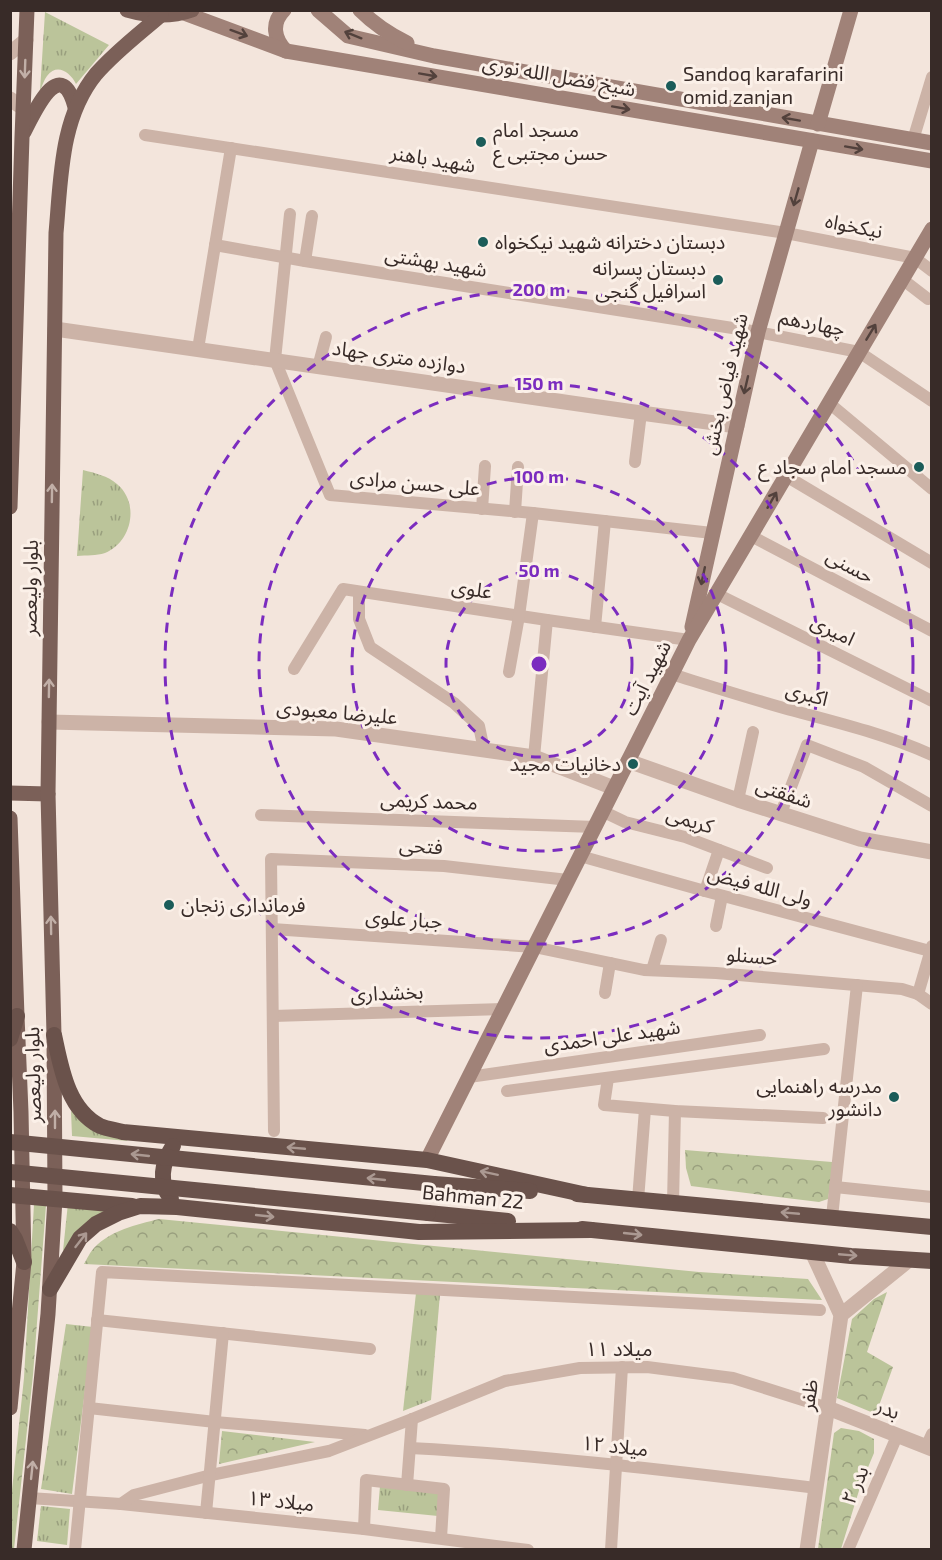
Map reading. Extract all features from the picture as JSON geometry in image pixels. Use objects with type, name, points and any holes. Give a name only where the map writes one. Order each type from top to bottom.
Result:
[{"type":"highway","points":[[10,1039],[16,1016]]},
{"type":"highway","points":[[54,1035],[62,1071],[71,1097],[85,1114],[100,1126],[123,1132],[427,1160],[587,1195]]},
{"type":"highway","points":[[177,1207],[168,1196],[163,1184],[162,1171],[165,1158],[172,1146],[182,1137]]},
{"type":"highway","name":"Bahman 22","points":[[10,1142],[434,1184],[587,1195],[932,1227]]},
{"type":"highway","name":"Bahman 22","points":[[10,1172],[932,1262]]},
{"type":"highway","points":[[16,1195],[177,1207],[419,1232],[591,1230]]},
{"type":"highway","points":[[50,1289],[80,1238],[96,1224],[118,1213],[140,1206]]},
{"type":"highway","points":[[10,1231],[24,1262]]},
{"type":"main road","points":[[10,507],[27,10]]},
{"type":"main road","points":[[127,10],[161,15],[188,12]]},
{"type":"main road","points":[[284,10],[275,29],[280,45],[286,51]]},
{"type":"main road","name":"شیخ فضل الله نوری","points":[[318,10],[348,36],[434,56],[932,143]]},
{"type":"main road","points":[[360,10],[390,35],[434,56]]},
{"type":"main road","points":[[818,124],[851,10]]},
{"type":"main road","name":"شیخ فضل الله نوری","points":[[188,12],[286,51],[932,161]]},
{"type":"main road","name":"بلوار ولیعصر","points":[[28,1549],[29,1498],[50,1289],[55,1199],[54,1035],[48,794],[56,233],[66,140],[75,107],[96,74],[161,15]]},
{"type":"main road","points":[[22,137],[45,93],[56,86],[66,87],[75,107]]},
{"type":"main road","name":"شهید فیاض بخش","points":[[689,640],[758,332],[812,141]]},
{"type":"main road","name":"شهید آیت","points":[[427,1160],[689,640],[932,230]]},
{"type":"main road","points":[[10,793],[48,794]]},
{"type":"main road","name":"بلوار ولیعصر","points":[[10,818],[21,1112],[16,1195],[24,1262],[10,1408]]},
{"type":"street","points":[[10,53],[26,40]]},
{"type":"street","points":[[913,140],[932,77]]},
{"type":"street","points":[[10,99],[23,108]]},
{"type":"street","name":"شهید باهنر","points":[[145,135],[786,233]]},
{"type":"street","points":[[198,349],[231,147]]},
{"type":"street","points":[[275,360],[290,214]]},
{"type":"street","points":[[305,261],[312,216]]},
{"type":"street","name":"نیکخواه","points":[[786,233],[915,258]]},
{"type":"street","name":"شهید بهشتی","points":[[215,245],[758,332]]},
{"type":"street","points":[[915,258],[932,271]]},
{"type":"street","points":[[903,279],[928,299]]},
{"type":"street","name":"دوازده متری جهاد","points":[[55,328],[736,426]]},
{"type":"street","name":"چهاردهم","points":[[758,332],[859,352]]},
{"type":"street","points":[[318,367],[326,338]]},
{"type":"street","points":[[859,352],[932,401]]},
{"type":"street","name":"علی حسن مرادی","points":[[275,360],[330,495],[533,513],[712,533]]},
{"type":"street","points":[[829,403],[932,489]]},
{"type":"street","points":[[635,462],[641,413]]},
{"type":"street","points":[[482,508],[485,466]]},
{"type":"street","points":[[515,512],[518,467]]},
{"type":"street","points":[[786,476],[932,563]]},
{"type":"street","points":[[509,672],[533,513]]},
{"type":"street","points":[[595,627],[605,521]]},
{"type":"street","name":"حسنی","points":[[751,536],[932,631]]},
{"type":"street","name":"علوی","points":[[294,669],[343,589],[689,640]]},
{"type":"street","points":[[359,592],[359,619],[370,647],[454,703],[479,726],[484,750]]},
{"type":"street","name":"امیری","points":[[717,594],[932,701]]},
{"type":"street","points":[[534,757],[547,620]]},
{"type":"street","name":"اکبری","points":[[671,674],[864,730],[932,755]]},
{"type":"street","name":"علیرضا معبودی","points":[[49,722],[336,729],[534,757],[614,788]]},
{"type":"street","points":[[738,800],[753,732]]},
{"type":"street","points":[[781,813],[807,745],[864,767],[932,806]]},
{"type":"street","name":"شفقتی","points":[[628,761],[738,800],[860,839],[932,852]]},
{"type":"street","name":"کریمی","points":[[603,811],[625,822],[685,837],[766,868]]},
{"type":"street","name":"محمد کریمی","points":[[261,815],[595,827]]},
{"type":"street","points":[[705,891],[719,850]]},
{"type":"street","name":"ولی الله فیض","points":[[580,856],[722,896],[931,949]]},
{"type":"street","name":"فتحی","points":[[272,929],[271,859],[444,866],[568,880]]},
{"type":"street","points":[[716,926],[722,896]]},
{"type":"street","points":[[272,929],[274,1131]]},
{"type":"street","name":"جبار علوی","points":[[272,929],[534,947]]},
{"type":"street","points":[[652,970],[661,940]]},
{"type":"street","name":"حسنلو","points":[[534,947],[644,970],[716,973],[857,985],[902,989],[918,994]]},
{"type":"street","points":[[931,949],[918,994],[932,1004]]},
{"type":"street","points":[[606,993],[610,963]]},
{"type":"street","points":[[832,1217],[857,985]]},
{"type":"street","name":"بخشداری","points":[[273,1016],[503,1009]]},
{"type":"street","name":"شهید علی احمدی","points":[[469,1077],[760,1035]]},
{"type":"street","points":[[507,1091],[824,1049]]},
{"type":"street","points":[[608,1078],[604,1105],[823,1118]]},
{"type":"street","points":[[638,1200],[645,1108]]},
{"type":"street","points":[[673,1203],[675,1111]]},
{"type":"street","points":[[835,1187],[932,1197]]},
{"type":"street","points":[[812,1252],[841,1315],[909,1260]]},
{"type":"street","points":[[75,1550],[102,1272],[820,1310]]},
{"type":"street","name":"ظفر","points":[[807,1550],[841,1315]]},
{"type":"street","points":[[98,1320],[370,1349]]},
{"type":"street","points":[[206,1513],[223,1333]]},
{"type":"street","points":[[611,1550],[622,1367]]},
{"type":"street","name":"میلاد ۱۱","points":[[412,1419],[505,1382],[580,1368],[647,1367],[733,1378],[828,1408]]},
{"type":"street","points":[[89,1408],[369,1436]]},
{"type":"street","name":"بدر","points":[[828,1408],[897,1436],[930,1443]]},
{"type":"street","points":[[121,1504],[134,1495],[211,1475],[329,1451],[412,1419],[407,1485]]},
{"type":"street","name":"بدر ۲","points":[[848,1550],[897,1436]]},
{"type":"street","name":"میلاد ۱۲","points":[[410,1448],[616,1465],[816,1488]]},
{"type":"street","points":[[364,1529],[366,1480],[444,1489],[441,1538]]},
{"type":"street","name":"میلاد ۱۳","points":[[29,1498],[121,1504],[364,1529],[528,1550]]},
{"type":"green space","points":[[45,12],[109,45],[76,84],[67,73],[55,70],[47,76],[40,91]]},
{"type":"green space","points":[[83,470],[105,477],[117,484],[129,501],[130,522],[122,540],[114,548],[102,554],[77,556]]},
{"type":"green space","points":[[71,1111],[84,1120],[128,1141],[72,1136]]},
{"type":"green space","points":[[685,1150],[832,1162],[828,1199],[819,1202],[691,1186],[686,1168]]},
{"type":"green space","points":[[68,1203],[127,1207],[63,1251]]},
{"type":"green space","points":[[34,1204],[46,1205],[33,1375],[14,1549],[11,1550],[11,1499],[24,1378]]},
{"type":"green space","points":[[159,1219],[699,1272],[808,1279],[822,1300],[84,1264],[93,1250],[108,1237],[124,1229]]},
{"type":"green space","points":[[887,1292],[867,1352],[893,1367],[876,1414],[837,1398],[852,1319],[874,1299]]},
{"type":"green space","points":[[416,1293],[440,1294],[431,1400],[403,1411]]},
{"type":"green space","points":[[66,1324],[93,1327],[72,1494],[41,1489]]},
{"type":"green space","points":[[841,1428],[859,1431],[874,1439],[874,1453],[861,1484],[841,1549],[818,1549],[834,1433]]},
{"type":"green space","points":[[222,1431],[315,1442],[219,1464]]},
{"type":"green space","points":[[380,1486],[440,1492],[438,1516],[378,1510]]},
{"type":"green space","points":[[41,1506],[70,1509],[67,1545],[37,1541]]},
{"type":"place","name":"Sandoq karafarini omid zanjan","points":[[671,86]]},
{"type":"place","name":"مسجد امام حسن مجتبی ع","points":[[481,142]]},
{"type":"place","name":"دبستان دخترانه شهید نیکخواه","points":[[483,242]]},
{"type":"place","name":"دبستان پسرانه اسرافیل گنجی","points":[[718,280]]},
{"type":"place","name":"مسجد امام سجاد ع","points":[[919,467]]},
{"type":"place","name":"دخانیات مجید","points":[[633,764]]},
{"type":"place","name":"فرمانداری زنجان","points":[[169,905]]},
{"type":"place","name":"مدرسه راهنمایی دانشور","points":[[894,1097]]}]
